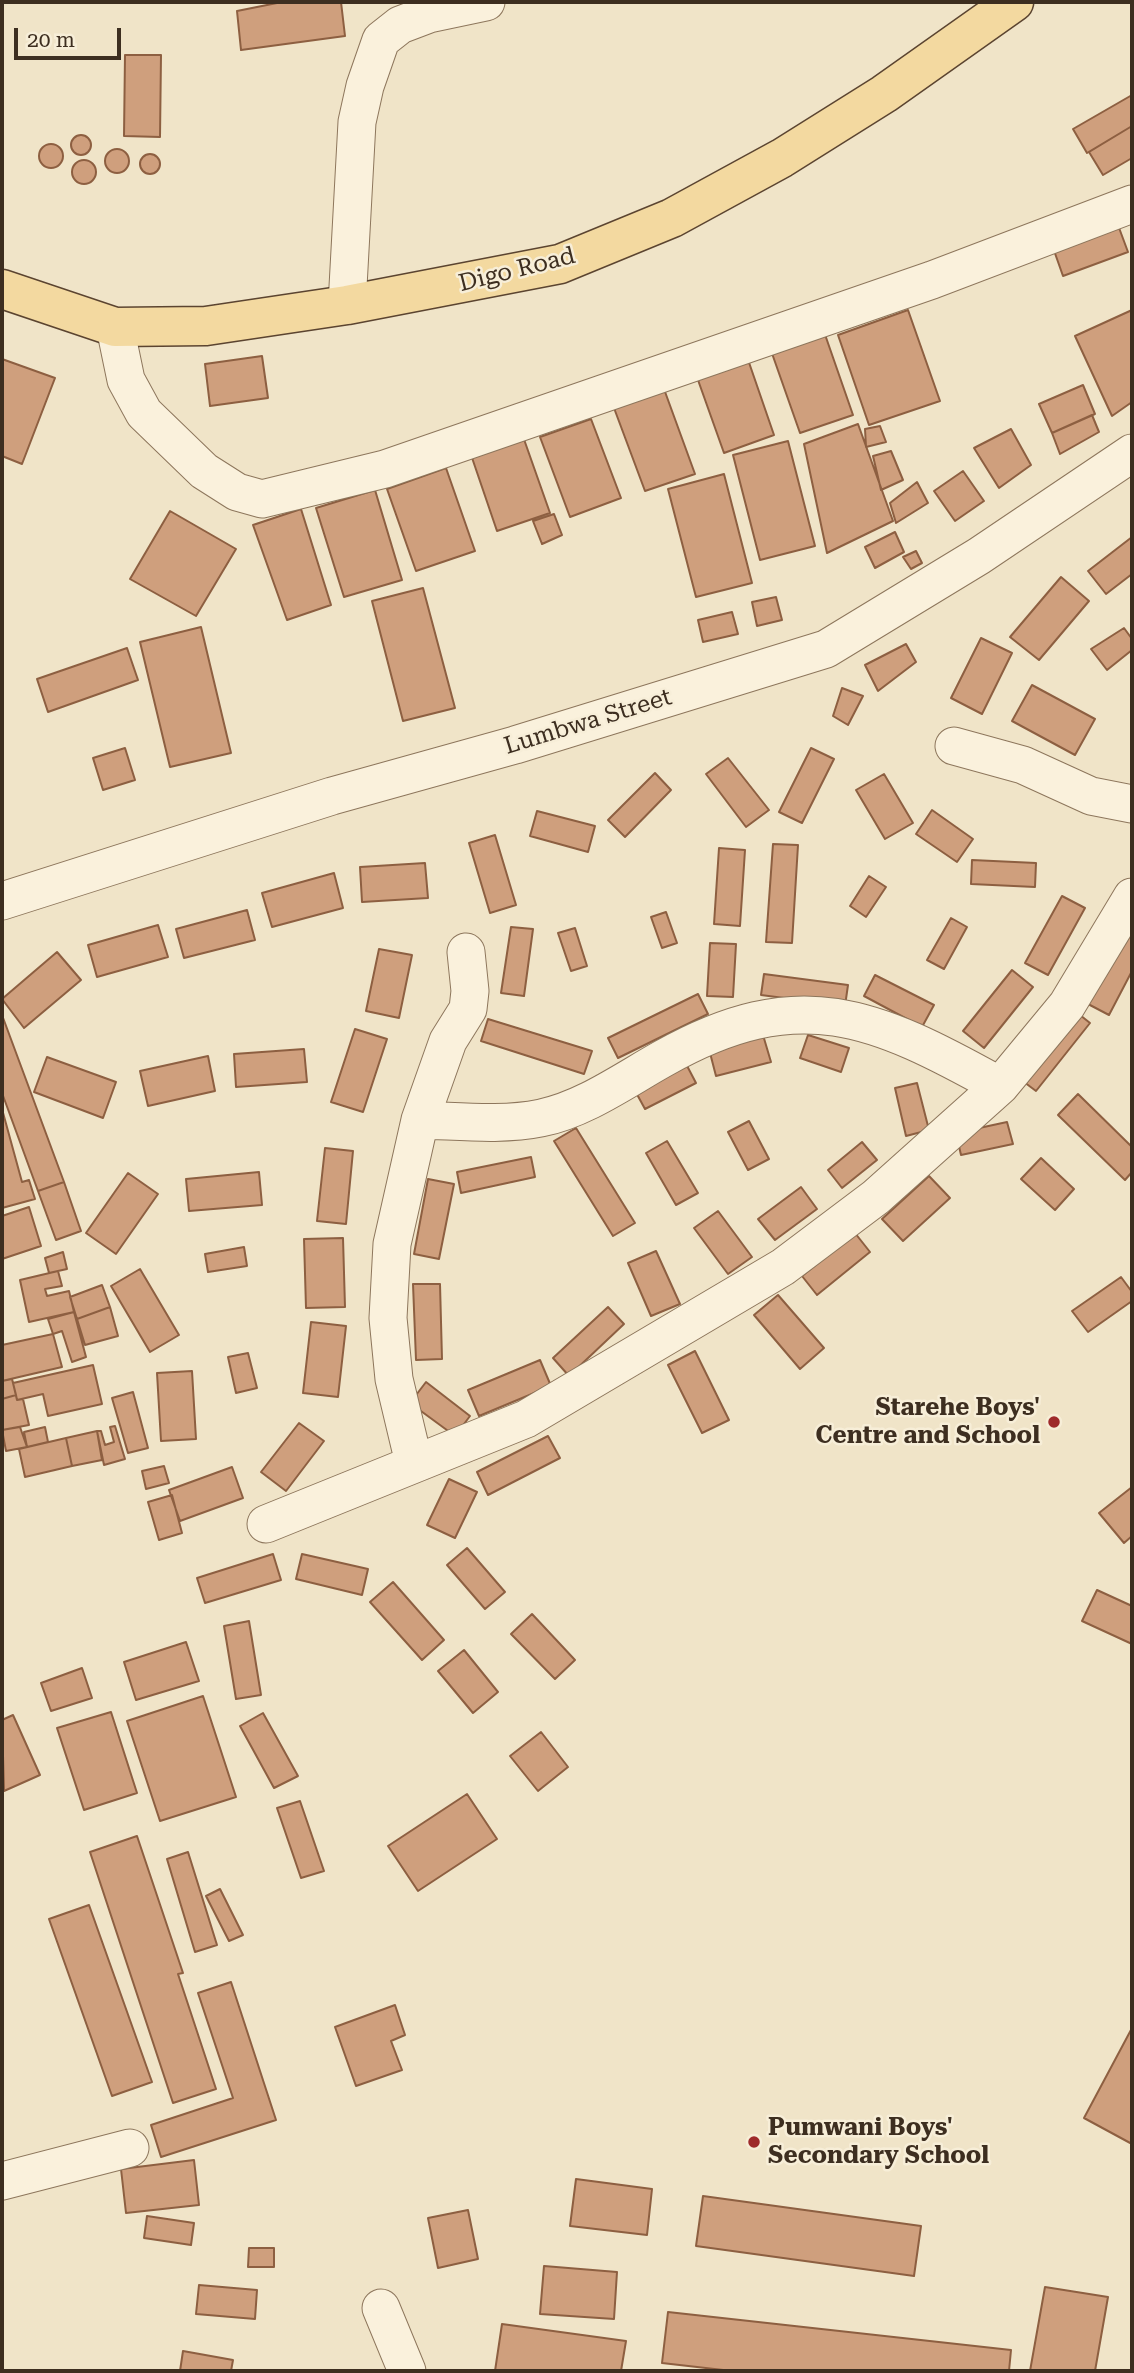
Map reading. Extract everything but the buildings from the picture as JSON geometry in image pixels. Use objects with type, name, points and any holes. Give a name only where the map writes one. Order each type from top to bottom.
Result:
[{"type":"main road","name":"Digo Road","points":[[2,289],[115,327],[206,327],[347,306],[560,264],[672,218],[782,158],[884,94],[995,7]]},
{"type":"street","points":[[347,306],[357,122],[365,86],[381,40],[400,25],[429,14],[486,2]]},
{"type":"street","points":[[115,327],[125,380],[144,413],[204,471],[237,492],[262,499],[384,469],[932,280],[1132,204]]},
{"type":"street","name":"Lumbwa Street","points":[[2,901],[332,796],[514,745],[826,649],[979,556],[1132,453]]},
{"type":"street","points":[[954,746],[1023,765],[1091,796],[1132,804]]},
{"type":"street","points":[[266,1524],[526,1419],[783,1267],[876,1197],[1000,1086],[1067,1005],[1132,897]]},
{"type":"street","points":[[414,1462],[394,1379],[388,1318],[392,1244],[420,1119],[448,1041],[468,1009],[470,992],[466,952]]},
{"type":"street","points":[[420,1119],[488,1123],[541,1118],[573,1109],[696,1040],[739,1023],[775,1016],[823,1014],[860,1021],[934,1049],[1000,1086]]},
{"type":"street","points":[[2,2181],[130,2148]]},
{"type":"street","points":[[381,2308],[407,2371]]},
{"type":"place","name":"Starehe Boys' Centre and School","points":[[1054,1422]]},
{"type":"place","name":"Pumwani Boys' Secondary School","points":[[754,2142]]}]
